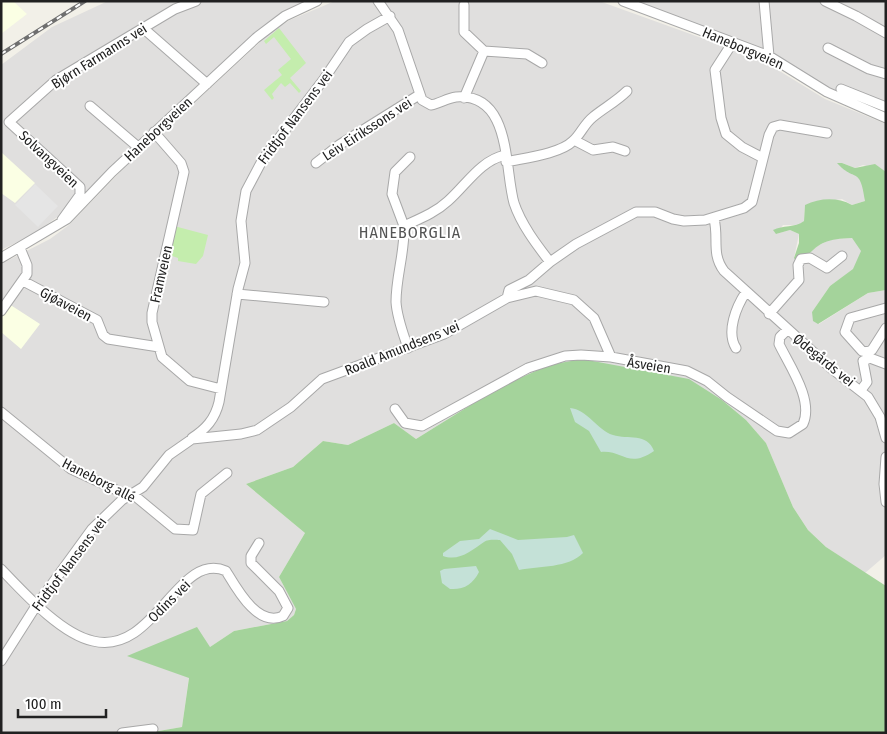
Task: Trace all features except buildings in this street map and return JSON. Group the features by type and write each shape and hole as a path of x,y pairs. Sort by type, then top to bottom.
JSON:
{"street":[{"name":"Bjørn Farmanns vei","path":"9,122 56,80 174,9 196,1"},
{"name":"Haneborgveien","path":"1,258 63,222 138,147 268,28 291,12 317,1"},
{"path":"378,1 398,30 419,94 426,104 430,105 450,98 464,98 471,99 489,109 504,136 510,184 518,212 550,262"},
{"name":"Haneborgveien","path":"623,1 768,56 827,92 886,118"},
{"path":"764,1 768,56"},
{"path":"825,1 886,33"},
{"path":"464,5 464,32 484,51 527,54 542,62"},
{"name":"Fridtjof Nansens vei","path":"1,661 36,606 92,529 105,515 149,481 169,455 203,431 216,415 237,294 245,263 241,221 242,206 253,176 349,42 390,16"},
{"path":"143,28 207,84"},
{"path":"733,42 716,70 721,118 726,134 742,147 763,158 769,134 775,125 827,133"},
{"path":"828,48 869,69 886,74"},
{"path":"464,98 484,51"},
{"path":"841,88 886,107"},
{"path":"404,226 431,214 447,202 487,161 543,154 574,140 582,127 627,91"},
{"name":"Leiv Eirikssons vei","path":"316,163 340,145 419,94"},
{"path":"90,106 138,147"},
{"name":"Solvangveien","path":"9,122 80,187 80,195 63,216 63,222"},
{"name":"Framveien","path":"154,132 181,162 184,172 152,313 158,347 162,357 190,381 221,389"},
{"path":"574,140 593,150 613,147 625,151"},
{"path":"408,348 398,318 396,301 404,241 404,226 392,194 395,172 410,157"},
{"name":"Roald Amundsens vei","path":"193,439 241,434 257,430 291,407 322,379 444,334 506,298 509,290 529,280 550,262 576,244 636,212 655,212 673,219 684,220 714,219 744,208 752,202 763,158"},
{"name":"Ødegårds vei","path":"714,219 717,260 724,271 787,330 832,369 861,390 877,410 886,438"},
{"path":"1,312 23,281 28,267 20,248"},
{"path":"769,314 799,280 798,265 801,259 810,258 827,268 842,256"},
{"name":"Gjøaveien","path":"23,281 96,320 108,339 158,347"},
{"path":"506,298 536,291 574,300 594,318 611,357"},
{"path":"736,348 731,332 739,303 746,292"},
{"path":"237,294 324,302"},
{"path":"886,308 850,318 845,332 867,355 886,364"},
{"path":"861,390 867,382 862,364 886,328"},
{"name":"Åsveien","path":"395,409 405,423 422,426 528,368 565,356 611,357 687,371 698,375 777,431 789,433 803,424 806,411 799,386 779,344 780,337 787,330"},
{"name":"Haneborg allé","path":"1,412 71,469 132,495 169,526 182,531 191,531 195,526 201,494 227,473"},
{"path":"886,457 884,484 886,502"},
{"name":"Odins vei","path":"1,569 36,606 86,638 104,642 121,641 137,633 180,586 193,577 213,568 226,571 246,601 259,612 266,617 279,618 288,608 284,597 251,563 251,556 260,543"},
{"path":"122,733 153,729"}],"shaded area":[{"path":"1,1 13,1 27,14 1,34"},
{"path":"108,1 308,1 263,27 70,208 32,235 1,250 1,65 52,27"},
{"path":"335,1 599,1 760,59 825,99 886,124 886,172 863,165 855,168 842,163 842,168 856,174 863,182 865,201 852,205 842,199 805,205 804,221 799,225 783,225 776,234 790,230 799,234 794,258 831,239 852,238 862,251 853,270 830,286 812,312 819,324 868,293 886,290 886,555 865,573 826,547 808,530 793,507 766,443 746,420 722,400 498,388 416,439 394,423 348,445 323,441 293,467 246,484 305,533 279,577 296,609 294,615 287,621 234,631 210,647 128,655 189,677 182,727 147,733 1,733 1,264 50,239 69,225 127,165 270,33 290,20"},
{"path":"633,1 886,1 886,114 833,90 765,51"},
{"path":"1,152 35,183 15,203 1,193"},
{"path":"35,184 58,206 38,227 15,205"},
{"path":"9,304 40,324 21,349 1,332 1,315"},
{"path":"570,408 582,412 602,429 613,435 647,441 654,451 645,456 632,459 609,452 601,452 589,431 575,422"},
{"path":"490,529 518,540 574,535 583,553 577,558 562,564 519,570 512,554 500,540 486,541 470,552 460,556 443,556 443,553 460,541 479,539"},
{"path":"476,566 479,572 468,585 450,589 442,583 440,571 444,569"}],"green space":[{"path":"279,28 306,63 290,78 301,91 299,93 290,83 285,87 281,83 272,94 274,98 272,100 264,90 282,75 278,70 291,59 274,37 266,44 264,41"},
{"path":"837,163 855,168 875,164 886,172 886,290 868,293 818,324 813,321 812,312 830,286 853,269 861,251 852,238 827,241 816,247 799,265 794,258 799,243 799,234 790,230 776,234 773,230 797,225 804,221 805,205 811,203 834,200 852,205 865,201 859,178 843,169"},
{"path":"174,226 208,235 203,256 196,264 178,261 178,258 172,256 171,252 168,251"},
{"path":"582,359 689,379 722,400 746,420 766,443 793,507 808,530 826,547 886,586 886,733 147,733 182,727 189,678 127,656 197,627 210,647 234,631 287,621 294,615 296,609 279,577 305,533 246,484 293,467 323,441 348,445 394,423 416,439 498,388 549,365"}],"railway":[{"path":"1,54 85,1"}],"district":[{"name":"HANEBORGLIA","path":"410,232"}]}
